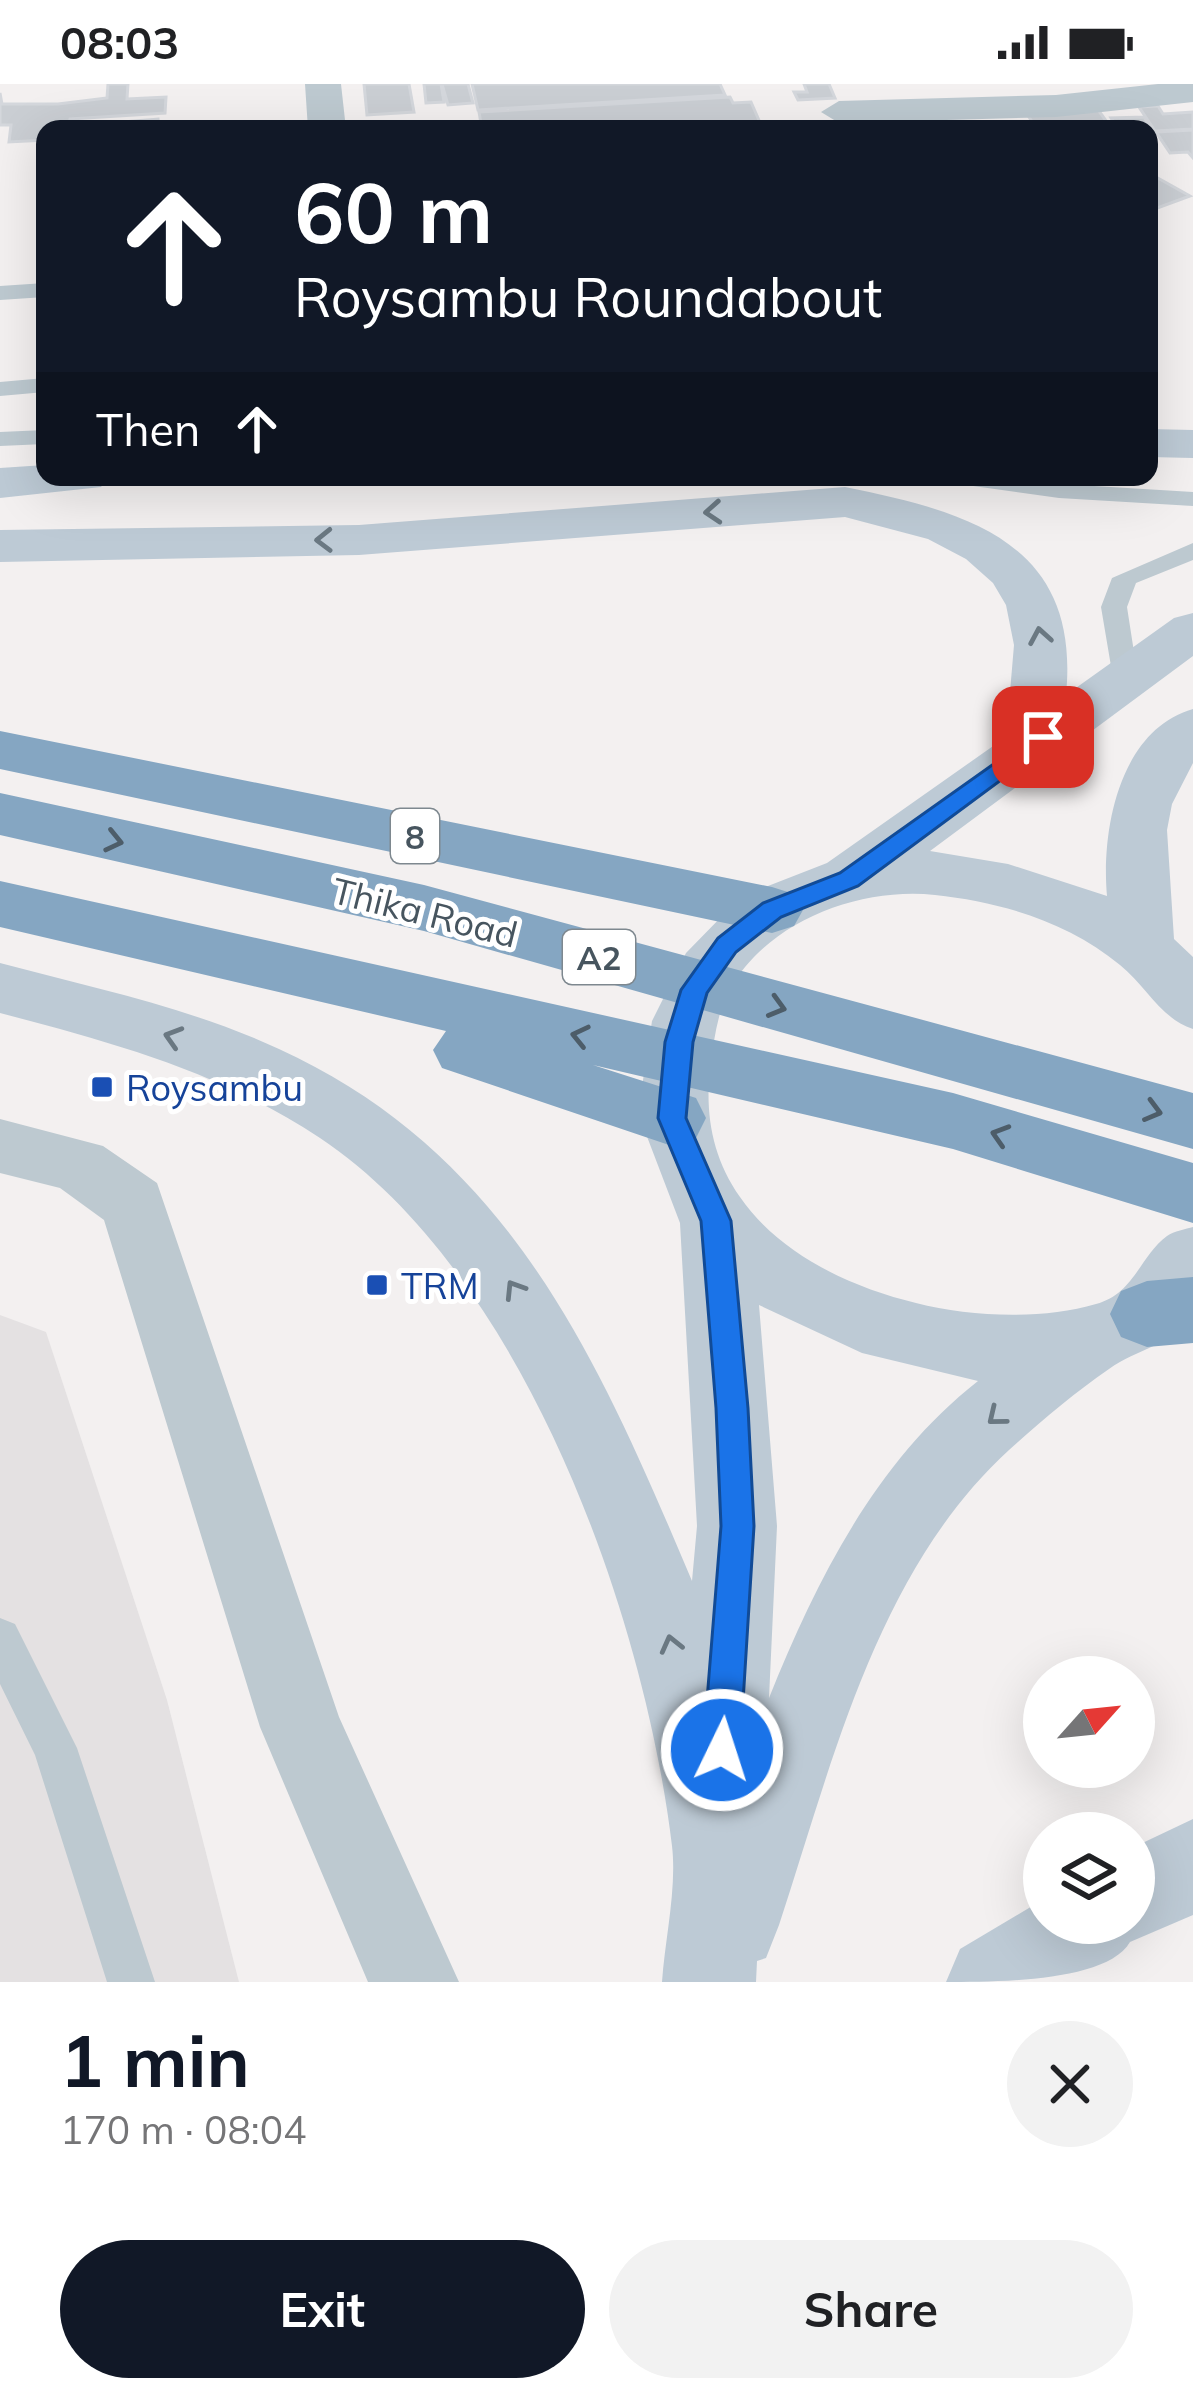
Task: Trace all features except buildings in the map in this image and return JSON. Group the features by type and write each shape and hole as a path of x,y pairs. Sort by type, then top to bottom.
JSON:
{"highway":[{"name":"8","path":"0,750 772,910"},
{"name":"Thika Road","path":"0,814 424,908 1193,1121"},
{"path":"5,955 430,1039 672,1118"},
{"name":"A2","path":"5,955 953,1121 1193,1193"}],"main road":[{"path":"1158,443 1193,444"},
{"path":"0,482 36,480"},
{"path":"0,546 358,540 845,502 906,512 979,542 1025,583 1045,637 1042,695 1023,749"},
{"path":"711,1982 715,1840 737,1526 716,1221 672,1118 679,1042 695,990 727,945 772,910 849,879 1023,749 1193,631"},
{"path":"1143,949 1132,847 1142,794 1193,728"},
{"path":"0,730 59,762"},
{"path":"849,879 925,872 1003,881 1077,908 1143,949 1193,1004"},
{"path":"5,955 286,1083 363,1134 439,1199 505,1273 567,1376 669,1633 715,1840"},
{"path":"716,1221 764,1267 821,1304 887,1328 967,1347 1142,1322"},
{"path":"711,1982 828,1652 905,1511 956,1450 1142,1322 1193,1258"},
{"path":"1155,1886 1193,1864"},
{"path":"993,1982 1057,1944"}],"street":[{"path":"323,84 326,120"},
{"path":"839,112 1056,106 1193,91"},
{"path":"0,1146 79,1166 133,1204 301,1726 414,1982"}],"lane":[{"path":"0,292 36,290"},
{"path":"0,388 36,386"},
{"path":"0,439 36,437"},
{"path":"1023,486 1193,499"},
{"path":"1124,678 1114,608 1125,578 1193,551"},
{"path":"0,1639 55,1748 131,1982"}],"shaded area":[{"path":"0,1315 46,1332 167,1700 239,1982 0,1982"}],"place":[{"name":"Roysambu","path":"102,1087"},
{"name":"TRM","path":"377,1285"}],"route":[{"path":"722,1750 737,1526 732,1408 716,1221 672,1118 679,1042 695,990 727,945 772,910 849,879 1043,737"}]}
